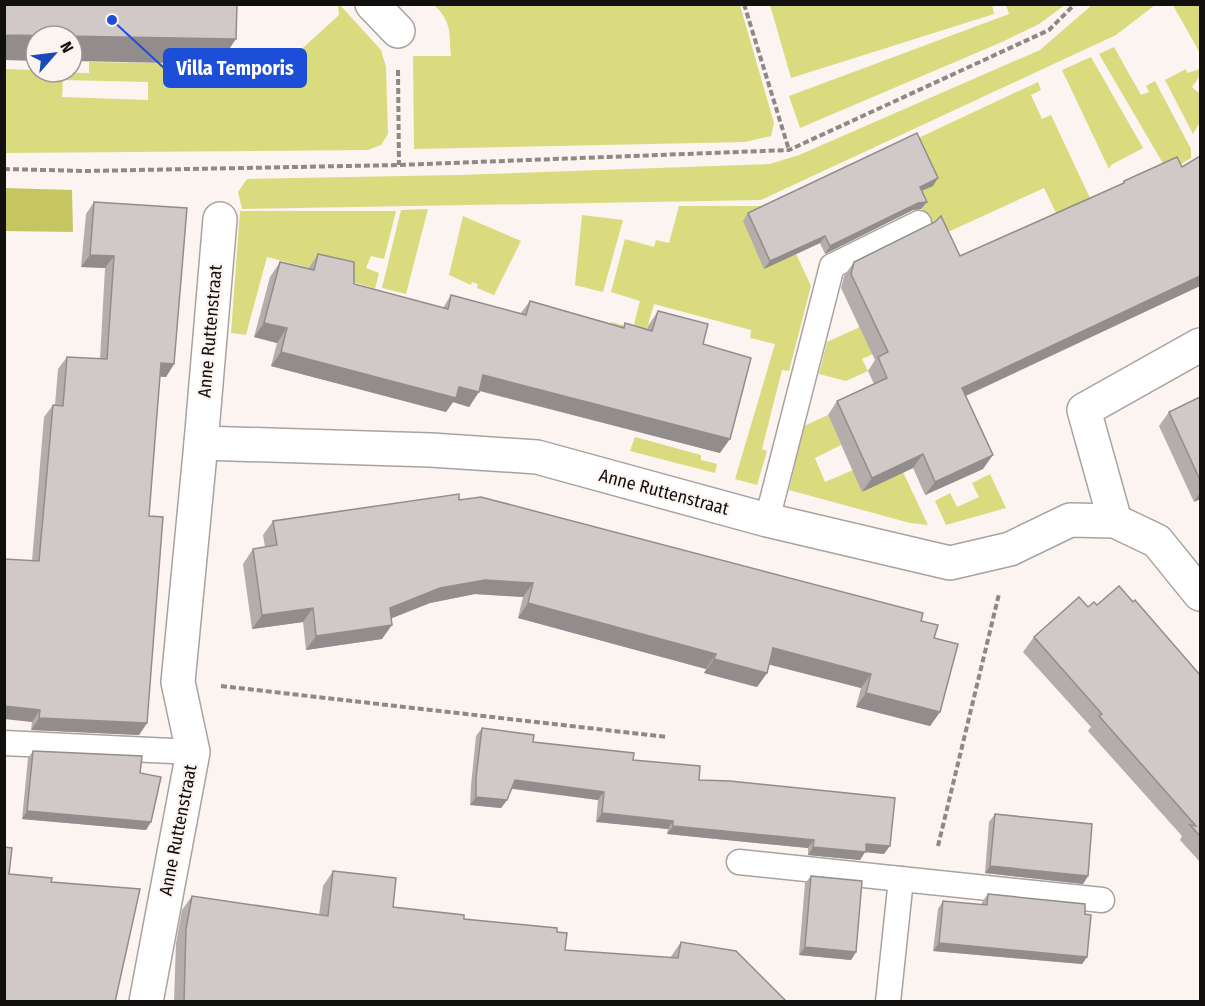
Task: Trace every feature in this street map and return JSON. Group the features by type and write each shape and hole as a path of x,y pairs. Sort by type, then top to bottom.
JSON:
{"street":[{"path":"372,4 398,31"},
{"name":"Anne Ruttenstraat","path":"146,1002 193,752 178,681 220,219"},
{"path":"1115,521 1084,410 1200,345"},
{"name":"Anne Ruttenstraat","path":"201,443 431,450 537,457 767,520 950,563 1010,549 1070,520 1115,521 1156,541 1200,594"}],"lane":[{"path":"767,520 832,266 920,224"},
{"path":"4,743 193,752"},
{"path":"739,862 1102,900"},
{"path":"888,1002 901,879"}],"path":[{"path":"744,4 789,150"},
{"path":"4,169 86,171 399,165 789,150 1049,30 1075,4"},
{"path":"398,31 399,165"},
{"path":"931,882 946,810 1010,549"},
{"path":"178,681 667,737"}],"shaded area":[{"path":"338,4 340,5 381,50 386,67 388,134 381,145 368,150 5,153 5,69 24,70 24,84 63,84 62,97 148,100 148,82 84,80 84,73 89,73 89,62 261,67 263,52 294,56 339,15"},
{"path":"434,5 740,5 774,123 771,136 745,142 414,149 413,56 451,56 447,22"},
{"path":"770,5 992,5 994,14 791,78"},
{"path":"1006,5 1065,5 1039,24 1002,42 800,128 789,96 1009,14"},
{"path":"1092,5 1155,5 1116,35 761,200 242,209 238,192 247,179 459,175 770,164 799,155 1040,50"},
{"path":"1173,5 1200,5 1200,53 1174,7"},
{"path":"1114,47 1141,95 1149,92 1146,86 1155,81 1191,149 1191,158 1168,172 1099,54"},
{"path":"1091,57 1143,148 1111,165 1109,169 1062,70"},
{"path":"1186,69 1187,73 1200,69 1200,76 1192,87 1200,94 1200,122 1193,134 1165,80"},
{"path":"1038,82 1041,90 1031,95 1042,119 1051,115 1097,213 1060,221 1044,188 935,238 915,194 933,185 912,141"},
{"path":"5,188 72,190 73,232 5,231"},
{"path":"679,206 774,206 811,286 789,371 782,370 762,449 767,451 757,485 735,479 775,344 750,338 751,330 654,304 642,346 609,331 611,322 633,328 640,301 611,292 625,239 654,247 656,240 669,243"},
{"path":"428,209 406,294 382,288 401,210"},
{"path":"240,211 396,211 384,259 371,256 366,268 379,273 375,289 344,279 344,277 267,257 246,335 231,333"},
{"path":"582,215 623,220 603,292 575,285"},
{"path":"463,216 521,241 494,295 477,288 478,284 472,282 471,285 449,275"},
{"path":"908,305 921,332 862,359 868,371 846,381 819,374 827,342"},
{"path":"828,415 841,445 815,458 825,482 853,470 863,492 902,470 928,525 910,523 789,490 804,426"},
{"path":"635,437 701,455 701,460 717,464 715,473 630,451"},
{"path":"990,474 1006,508 946,525 935,501 950,493 957,507 979,497 972,483"}],"building":[{"path":"4,4 237,4 236,39 84,36 84,24 24,24 24,35 4,35"},
{"path":"917,133 938,178 920,187 927,202 918,203 830,246 825,236 770,261 748,213"},
{"path":"1200,156 1200,276 962,388 993,455 935,482 923,454 872,478 837,401 887,378 878,357 888,352 851,274 854,262 935,222 941,216 960,256 1177,157 1182,167"},
{"path":"94,202 187,208 174,364 161,363 149,516 163,517 147,723 39,718 40,710 4,706 4,559 39,561 53,405 63,406 67,357 107,359 114,256 90,255"},
{"path":"318,254 354,262 354,284 448,309 451,295 526,315 530,301 624,328 625,323 652,331 658,311 708,324 703,344 751,358 730,439 483,375 479,392 459,387 456,398 281,352 287,328 264,323 280,262 314,270"},
{"path":"1200,397 1200,480 1169,412"},
{"path":"459,494 459,500 481,497 923,613 921,621 938,625 934,638 958,644 940,712 866,693 871,674 773,648 767,673 714,659 716,654 528,603 533,583 485,580 440,588 390,608 392,625 316,636 313,608 262,615 253,549 277,545 273,521"},
{"path":"1119,586 1133,602 1135,600 1200,675 1200,836 1190,825 1196,826 1099,716 1102,714 1034,637 1079,597 1088,607 1094,602 1097,605"},
{"path":"482,728 534,735 533,742 634,753 633,760 700,766 699,780 730,781 895,798 890,846 866,844 866,852 813,847 814,840 673,826 673,821 602,813 604,792 515,780 507,800 476,797"},
{"path":"33,751 142,756 140,773 161,777 151,822 27,811"},
{"path":"995,814 1092,824 1088,876 990,866"},
{"path":"4,847 12,848 9,874 52,878 51,882 140,889 115,1002 4,1002"},
{"path":"333,871 396,878 393,907 464,915 464,919 557,928 557,932 567,933 565,950 678,958 681,942 736,951 787,1002 184,1002 186,929 192,896 328,916"},
{"path":"811,876 862,881 856,952 805,947"},
{"path":"988,894 1085,904 1085,914 1091,915 1087,957 939,943 943,901 987,905"}],"place":[{"name":"Villa Temporis","path":"112,20"}]}
